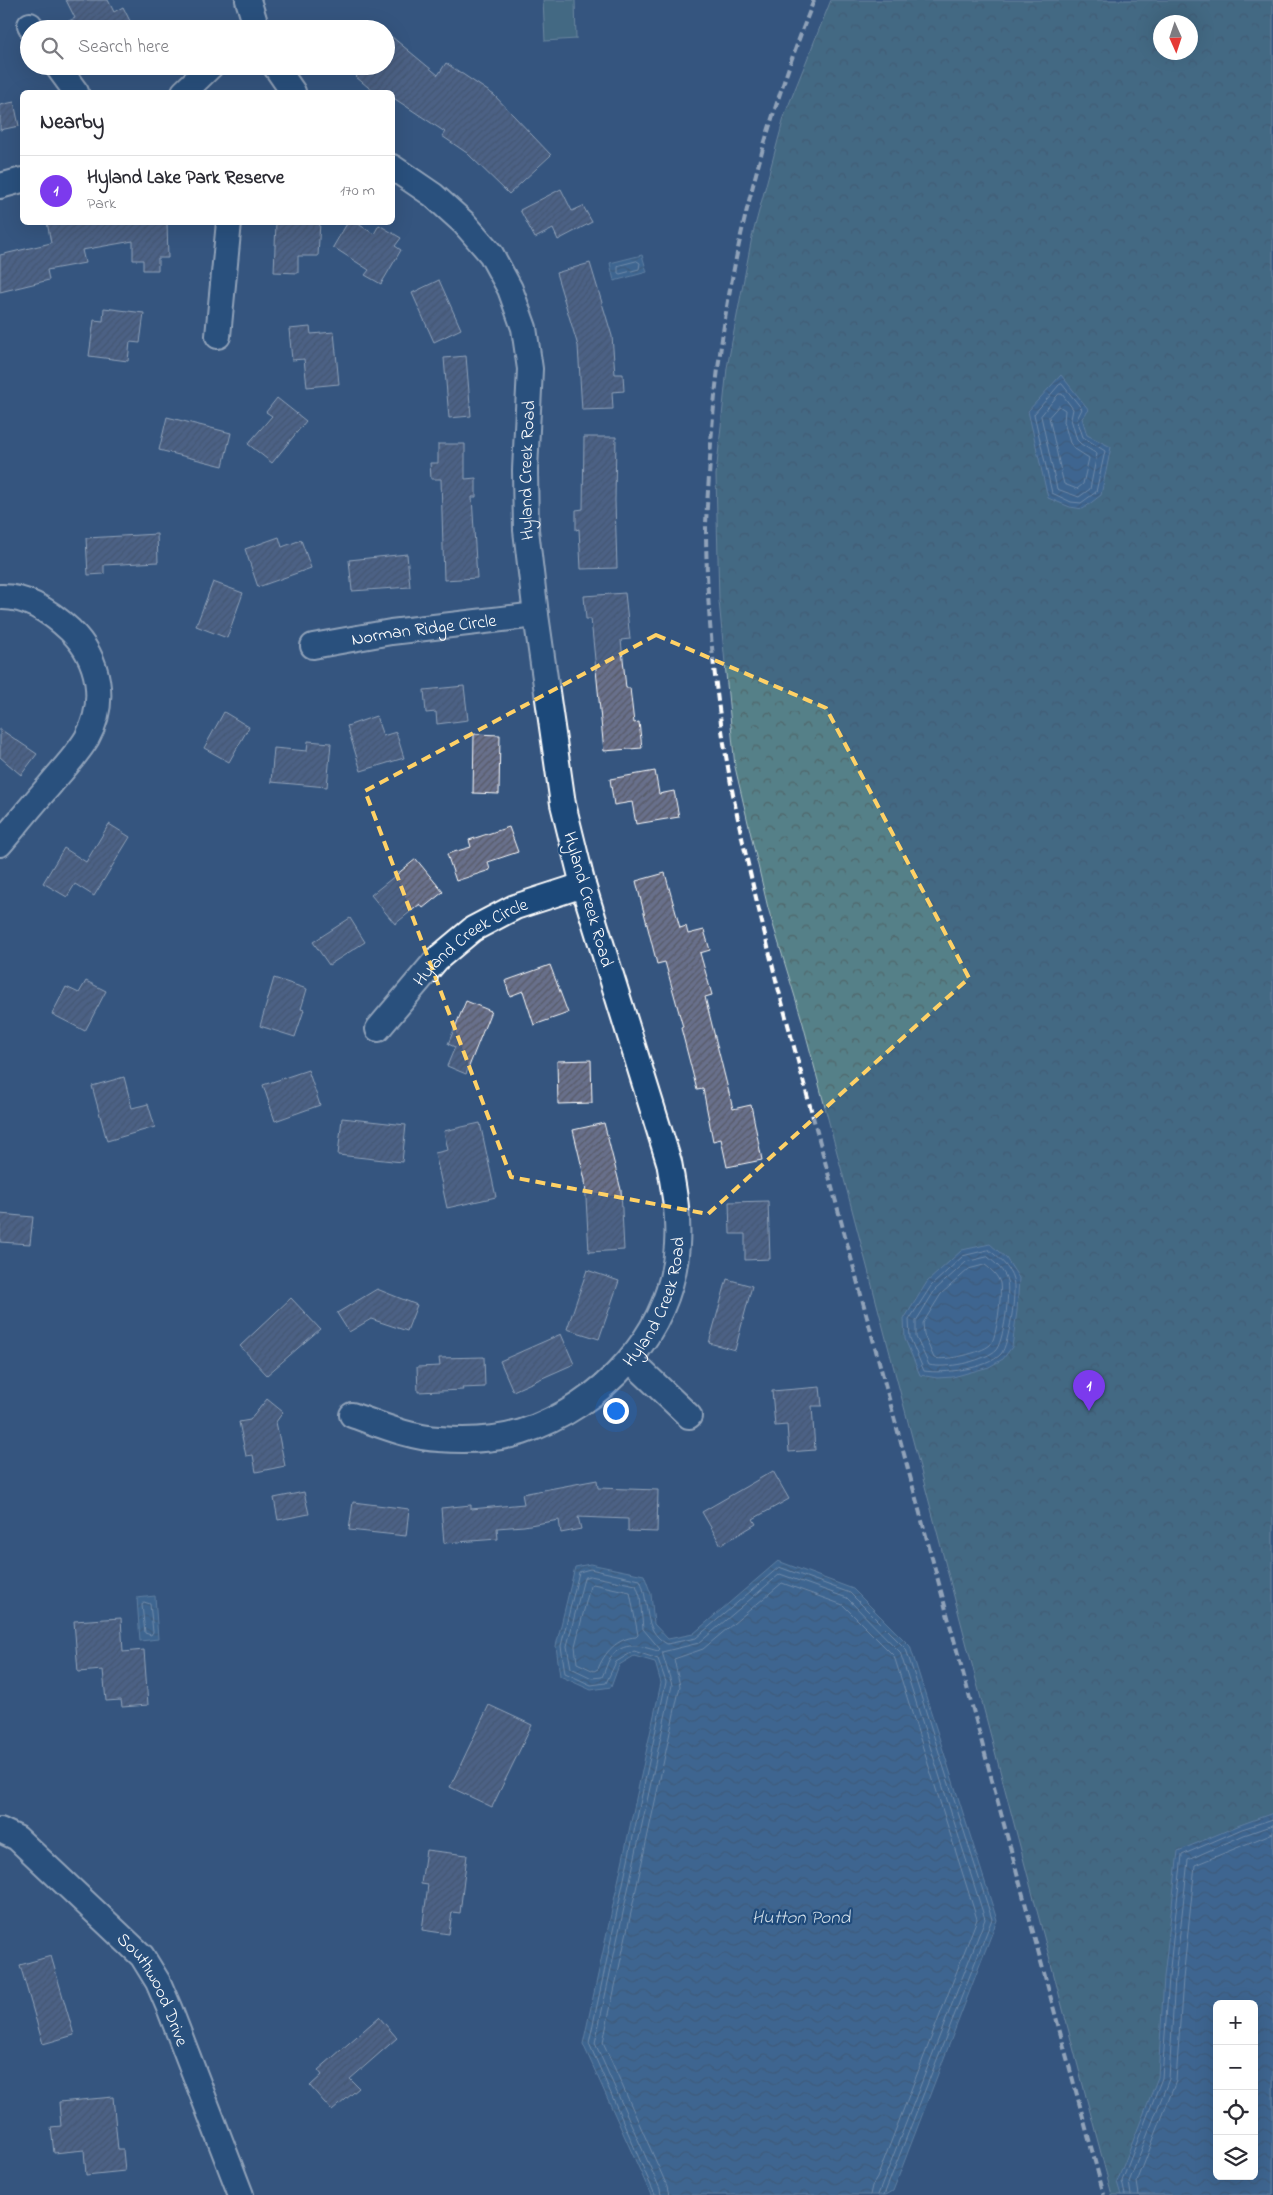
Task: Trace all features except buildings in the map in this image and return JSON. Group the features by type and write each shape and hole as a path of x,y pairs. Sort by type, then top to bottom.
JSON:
{"street":[{"path":"64,75 75,90"},
{"path":"186,90 202,75"},
{"path":"281,75 292,90"},
{"name":"Hyland Creek Road","path":"352,1415 395,1430 437,1439 480,1439 520,1432 561,1416 597,1392 630,1360 652,1328 669,1289 677,1246 676,1204 669,1162 583,885 563,804 526,530 525,470 530,369 524,328 510,289 491,254 464,223 433,195 395,169"},
{"path":"0,186 20,181"},
{"path":"218,336 229,225"},
{"path":"0,597 32,603 56,617 78,638 92,659 99,683 97,712 86,739 0,844"},
{"name":"Norman Ridge Circle","path":"313,646 391,632 536,615"},
{"name":"Hyland Creek Circle","path":"378,1029 437,959 473,929 515,906 583,885"},
{"path":"630,1360 689,1416"},
{"name":"Southwood Drive","path":"0,1830 17,1838 142,1956 146,1962 158,1982 170,2010 240,2195"}],"highlighted area":[{"path":"656,635 826,708 969,978 708,1214 511,1177 365,791"}],"green space":[{"path":"543,0 575,0 576,39 545,41"},
{"path":"831,0 1273,0 1273,2195 1112,2195 802,1020 768,908 735,767 719,601 716,475 727,368 752,237 785,114"}],"water":[{"path":"642,255 647,272 614,281 610,263"},
{"path":"1061,375 1089,410 1082,418 1087,435 1111,447 1101,495 1083,509 1070,507 1048,498 1028,411"},
{"path":"990,1244 1006,1258 1019,1278 1012,1347 1003,1359 989,1367 953,1377 937,1378 920,1375 905,1339 904,1319 927,1282 962,1250"},
{"name":"Hutton Pond","path":"778,1561 853,1589 910,1646 997,1920 893,2191 886,2195 651,2195 583,2044 661,1683 655,1662 634,1656 619,1665 611,1687 591,1690 560,1676 556,1646 575,1567 590,1564 644,1575 651,1594 654,1624 668,1639 693,1634"},
{"path":"155,1596 158,1639 140,1641 137,1598"},
{"path":"1273,1813 1273,2195 1121,2195 1117,2182 1158,2077 1164,1977 1178,1851"}],"railway":[{"path":"814,0 774,112 758,168 731,282 722,341 715,399 706,524 708,601 718,704 739,824 776,980 1104,2195"}],"place":[{"name":"Hyland Lake Park Reserve","path":"1089,1411"}]}
